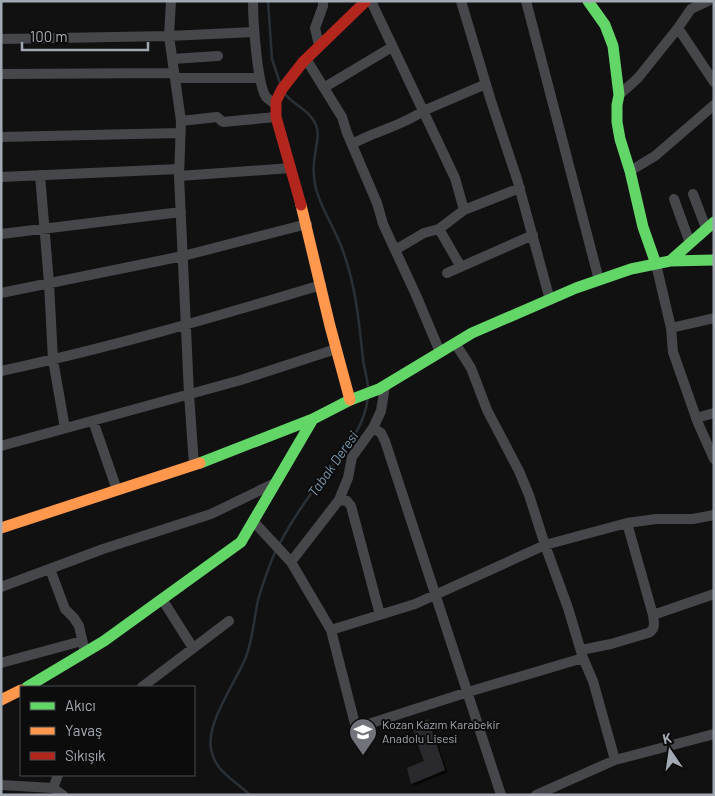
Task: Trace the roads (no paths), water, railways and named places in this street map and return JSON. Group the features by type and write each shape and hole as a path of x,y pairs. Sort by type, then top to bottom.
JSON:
{"street":[{"path":"171,1 169,36 181,121 179,172 188,394 194,465"},
{"path":"253,1 254,32 260,78 266,97 277,100"},
{"path":"319,45 315,28 324,6 323,1"},
{"path":"354,399 336,349 307,224 276,117 277,100 288,80 319,45 366,1"},
{"path":"371,1 455,178 464,210"},
{"path":"461,1 520,188 550,300"},
{"path":"526,1 600,280"},
{"path":"588,1 605,25 613,46 619,95 617,122 620,139 630,171 643,227 656,264 671,328 673,352 696,418 714,460"},
{"path":"619,95 638,78 691,9 708,1"},
{"path":"678,28 714,82"},
{"path":"1,39 169,36 254,32"},
{"path":"325,87 392,47"},
{"path":"172,59 218,56"},
{"path":"306,59 342,116 377,203 383,224 440,352"},
{"path":"1,74 260,78"},
{"path":"352,144 368,135 414,117 423,111 486,84"},
{"path":"630,171 655,156 714,105"},
{"path":"181,121 216,117 222,122 276,117"},
{"path":"1,137 180,133"},
{"path":"1,177 291,168"},
{"path":"40,175 53,360 65,428"},
{"path":"395,250 424,233 439,229 464,210 520,188"},
{"path":"670,260 710,225 693,194"},
{"path":"674,199 690,243"},
{"path":"1,234 181,212"},
{"path":"1,293 183,256 307,224"},
{"path":"439,229 461,267"},
{"path":"447,273 533,235"},
{"path":"1,528 194,465 314,419 354,399 382,388 472,333 600,280 631,269 670,260 714,260"},
{"path":"1,371 53,360 186,326 321,285"},
{"path":"671,328 714,318"},
{"path":"455,343 470,368 487,410 519,471 529,495 582,654 593,681 615,760"},
{"path":"1,446 241,380 336,349"},
{"path":"291,562 339,500 348,478 352,457 373,428 381,411 382,388"},
{"path":"696,418 714,413"},
{"path":"1,663 104,641 241,542 314,419"},
{"path":"93,421 117,490"},
{"path":"373,428 381,433 386,441 501,795"},
{"path":"1,587 104,549 211,514 275,483"},
{"path":"339,500 348,501 351,506 380,615"},
{"path":"331,630 415,604 545,545 627,523 656,519 693,519 714,515"},
{"path":"253,521 291,562 331,630 356,728 651,631 654,627 653,615 627,523"},
{"path":"50,569 65,608 79,626 84,646"},
{"path":"653,615 714,594"},
{"path":"162,599 193,648"},
{"path":"143,686 230,621"},
{"path":"28,686 84,646"},
{"path":"1,700 20,690"},
{"path":"536,795 615,760 714,734"},
{"path":"53,788 58,776"},
{"path":"1,785 13,790 53,788 63,795"}],"waterway":[{"name":"Tabak Deresi","path":"268,1 272,59 280,83"},
{"name":"Tabak Deresi","path":"284,93 306,111 316,125 318,136 314,167 315,185 321,204 343,251 351,278 368,389"},
{"name":"Tabak Deresi","path":"279,545 305,502 352,440 362,420 368,397"},
{"name":"Tabak Deresi","path":"250,795 221,770 213,757 211,738 217,715 246,657 252,636 258,600 276,550"}],"place":[{"name":"Kozan Kazım Karabekir Anadolu Lisesi","path":"363,756"}]}
